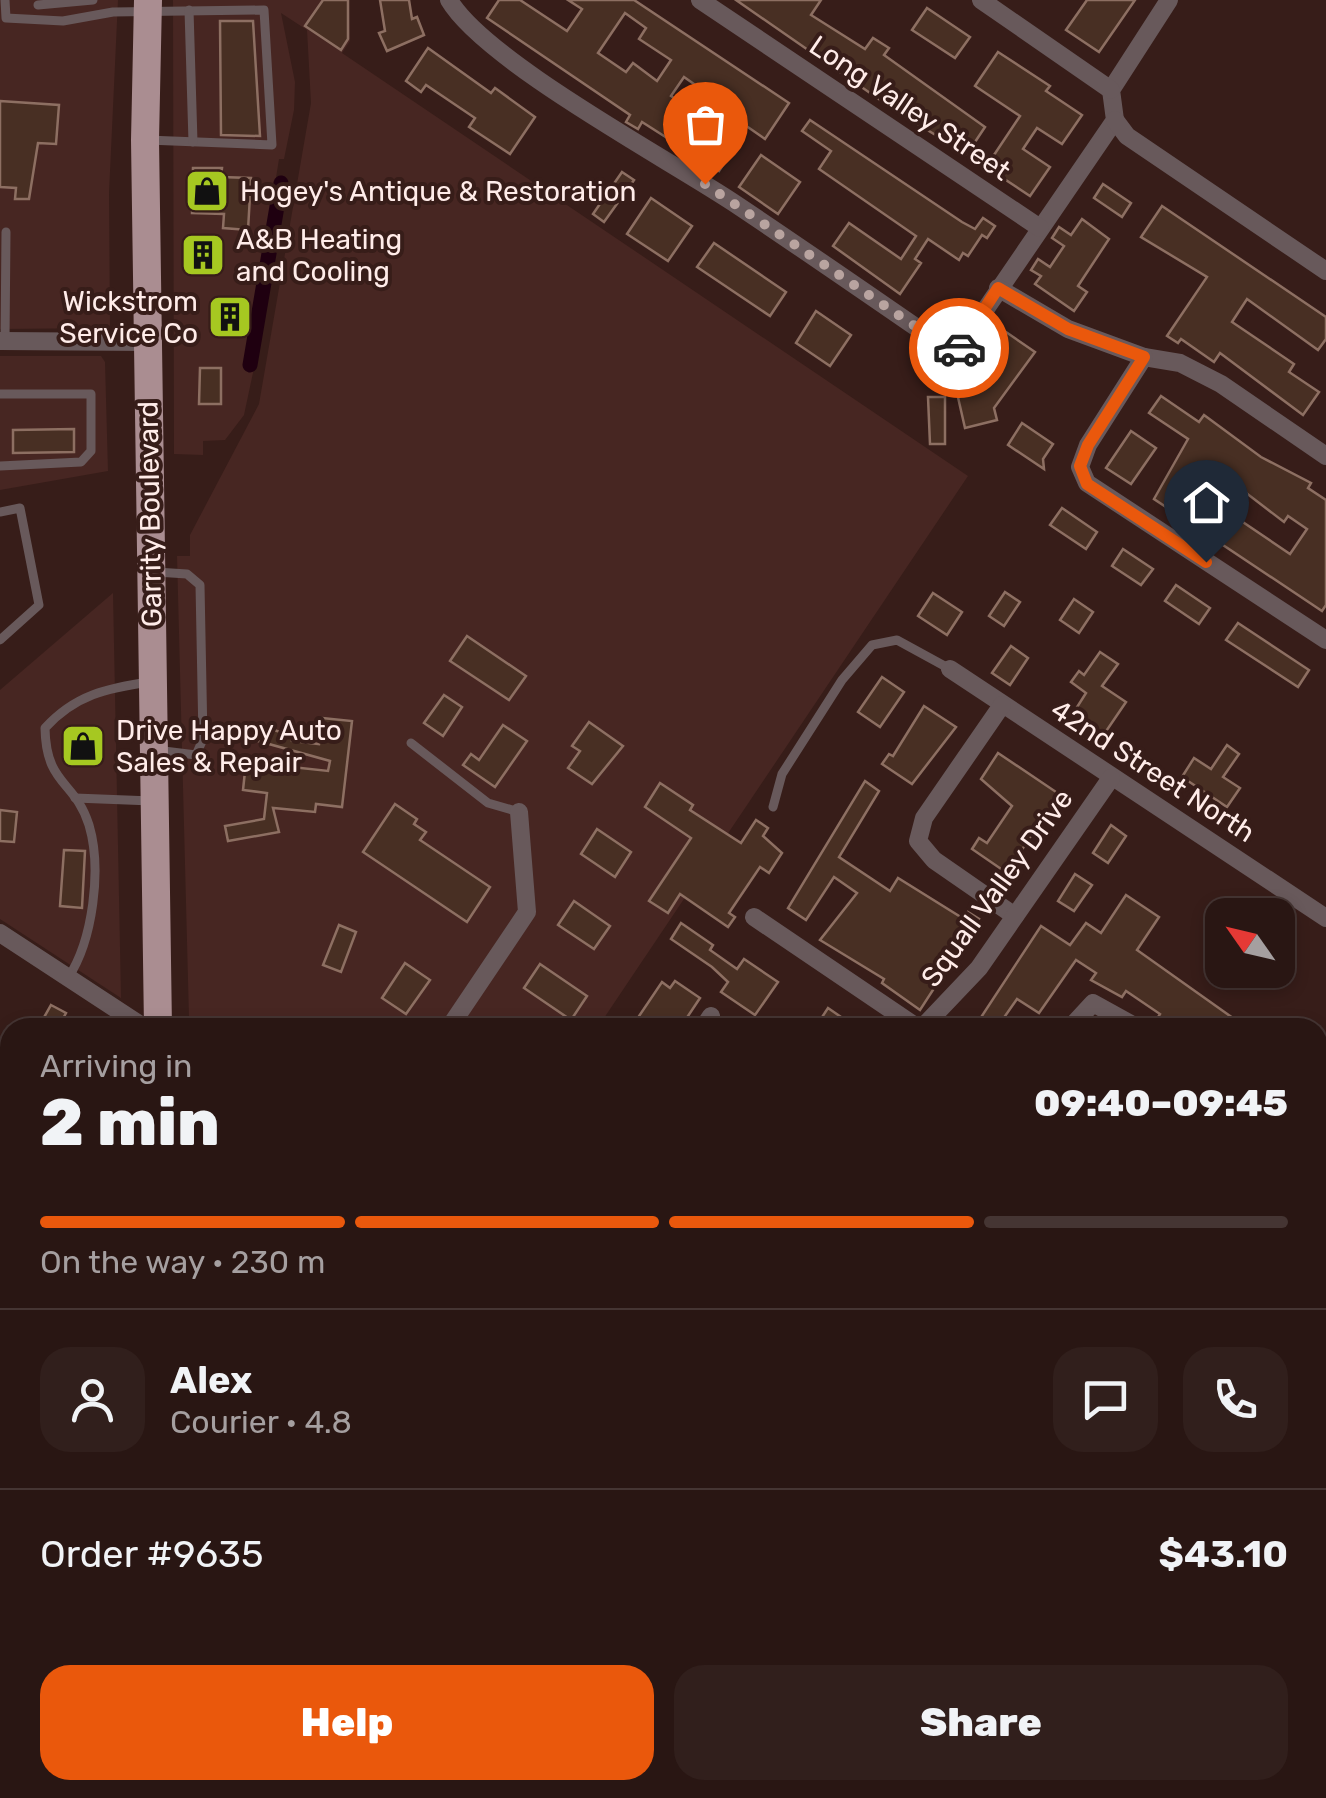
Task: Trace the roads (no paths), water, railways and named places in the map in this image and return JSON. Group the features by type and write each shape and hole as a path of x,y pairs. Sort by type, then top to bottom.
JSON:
{"main road":[{"name":"Garrity Boulevard","path":"148,6 145,140 158,1018"}],"street":[{"path":"449,0 464,21 524,68 735,204 956,354 1116,120"},
{"name":"Long Valley Street","path":"700,0 1040,228"},
{"path":"980,0 1112,90"},
{"path":"1169,0 1112,90 1116,120 1126,136 1326,271"},
{"path":"998,288 1068,329 1144,357 1180,363 1221,384 1326,456"},
{"path":"2,341 148,342"},
{"path":"1144,357 1088,445 1080,466 1087,484 1326,640"},
{"name":"42nd Street North","path":"950,669 1326,918"},
{"path":"1002,705 924,818 918,841 934,860 1015,916"},
{"name":"Squall Valley Drive","path":"930,1018 970,980 1111,778"},
{"path":"457,1018 527,912 519,812"},
{"path":"754,916 905,1018"},
{"path":"0,933 130,1018"},
{"path":"1079,1018 1093,1003 1120,1018"}],"lane":[{"path":"5,0 6,18 38,20 64,21 148,6 264,10 272,145 145,140"},
{"path":"38,20 38,2 92,0"},
{"path":"189,10 193,142"},
{"path":"2,341 6,232"},
{"path":"0,394 91,394 91,452 86,458 75,463 0,466"},
{"path":"0,512 20,508 39,605 0,640"},
{"path":"150,572 187,574 200,585 203,739 196,755 154,750"},
{"path":"773,807 782,774 842,680 872,645 898,640 950,669"},
{"path":"68,978 95,908 89,826 74,798 46,763 45,728 63,708 86,695 152,681"},
{"path":"411,742 488,803 519,812"},
{"path":"74,798 153,801"}],"waterway":[{"path":"250,365 281,183"}],"place":[{"name":"Hogey's Antique & Restoration","path":"207,191"},
{"name":"A&B Heating and Cooling","path":"203,255"},
{"name":"Wickstrom Service Co","path":"230,317"},
{"name":"Drive Happy Auto Sales & Repair","path":"83,746"}]}
